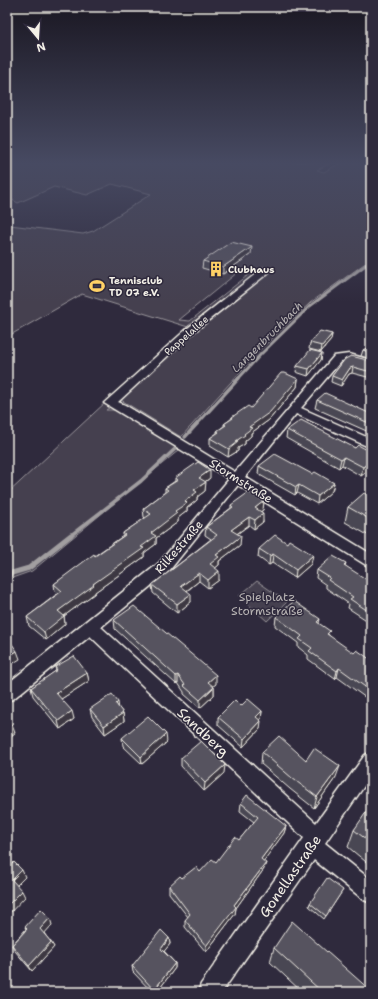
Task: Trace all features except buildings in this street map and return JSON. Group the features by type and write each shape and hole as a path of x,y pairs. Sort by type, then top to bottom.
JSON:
{"street":[{"name":"Pappelallee","path":"110,403 192,329 265,271"},
{"name":"Rilkestraße","path":"7,694 164,567 338,358 349,357 371,363"},
{"name":"Stormstraße","path":"110,403 121,407 176,440 371,561"},
{"path":"294,409 371,444"},
{"name":"Sandberg","path":"90,627 314,841 371,893"},
{"name":"Gonellastraße","path":"209,992 371,761"}],"green space":[{"path":"128,209 371,209 371,259 310,303 261,349 181,437 121,400 106,410 120,410 174,444 179,450 32,571 12,578 7,583 7,494 107,401 248,281 188,327 82,294 7,337 7,234 9,232 10,225 83,234 93,231","holes":["243,268 252,272 190,321 179,320"]},
{"name":"Spielplatz Stormstraße","path":"257,581 287,602 267,621 239,596"}],"waterway":[{"name":"Langenbruchbach","path":"238,379 310,306 371,261"},
{"name":"Langenbruchbach","path":"185,437 239,378"},
{"name":"Langenbruchbach","path":"70,536 141,481 175,449"},
{"name":"Langenbruchbach","path":"7,577 12,573 29,568 71,535"}],"place":[{"name":"Clubhaus","path":"216,269"},
{"name":"Tennisclub TD 07 e.V.","path":"97,286"}]}
